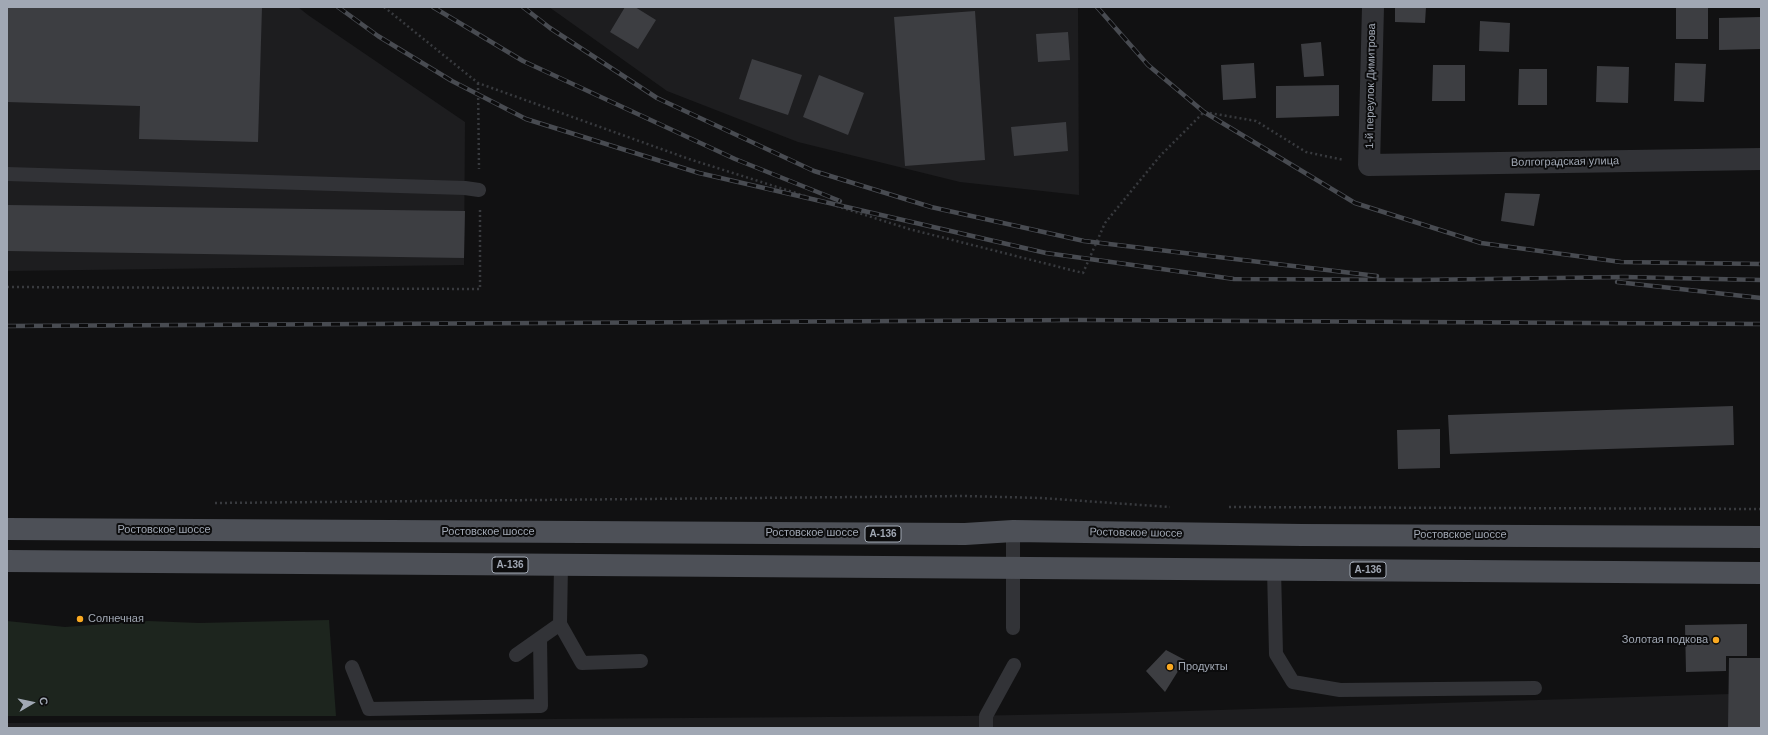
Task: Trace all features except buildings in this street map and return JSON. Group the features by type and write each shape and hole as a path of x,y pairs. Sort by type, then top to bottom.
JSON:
{"main road":[{"name":"Ростовское шоссе","path":"7,529 957,534 1012,531 1302,535 1761,537"},
{"name":"А-136","path":"7,561 966,569 1012,567 1761,573"}],"street":[{"name":"1-й переулок Димитрова","path":"1369,165 1373,7"},
{"name":"Волгоградская улица","path":"1369,165 1761,159"}],"lane":[{"path":"7,174 465,188 479,190"},
{"path":"1012,531 1013,628"},
{"path":"561,565 560,624 582,663 641,661"},
{"path":"1274,569 1276,654 1293,682 1340,690 1535,688"},
{"path":"516,655 560,624"},
{"path":"352,667 369,708 541,706 540,638"},
{"path":"986,728 986,716 1014,665"}],"path":[{"path":"384,7 478,83 689,159 902,226 1083,273 1105,223 1160,156 1204,112 1256,121 1306,152 1369,165"},
{"path":"7,287 480,289 478,83"},
{"path":"207,503 965,496 1041,498 1178,507"},
{"path":"1226,507 1761,509"}],"shaded area":[{"path":"7,7 298,7 465,122 464,265 7,271"},
{"path":"549,7 1078,7 1079,195 960,182 798,142 667,91"},
{"path":"329,620 336,716 7,716 7,621 65,627 148,621 199,623"},
{"path":"1761,693 1761,728 7,728 7,723 963,716 1124,713"}],"railway":[{"path":"338,7 378,36 452,81 526,119 699,173 1046,253 1234,279 1419,280 1624,277 1761,280"},
{"path":"433,7 523,61 735,159 840,201"},
{"path":"523,7 550,28 657,98 814,171 931,207 1084,241 1377,276"},
{"path":"1097,7 1148,65 1204,112 1355,203 1481,243 1621,262 1761,264"},
{"path":"1617,282 1761,298"},
{"path":"7,326 1081,320 1761,324"}],"place":[{"name":"Солнечная","path":"80,619"},
{"name":"Золотая подкова","path":"1716,640"},
{"name":"Продукты","path":"1170,667"}]}
